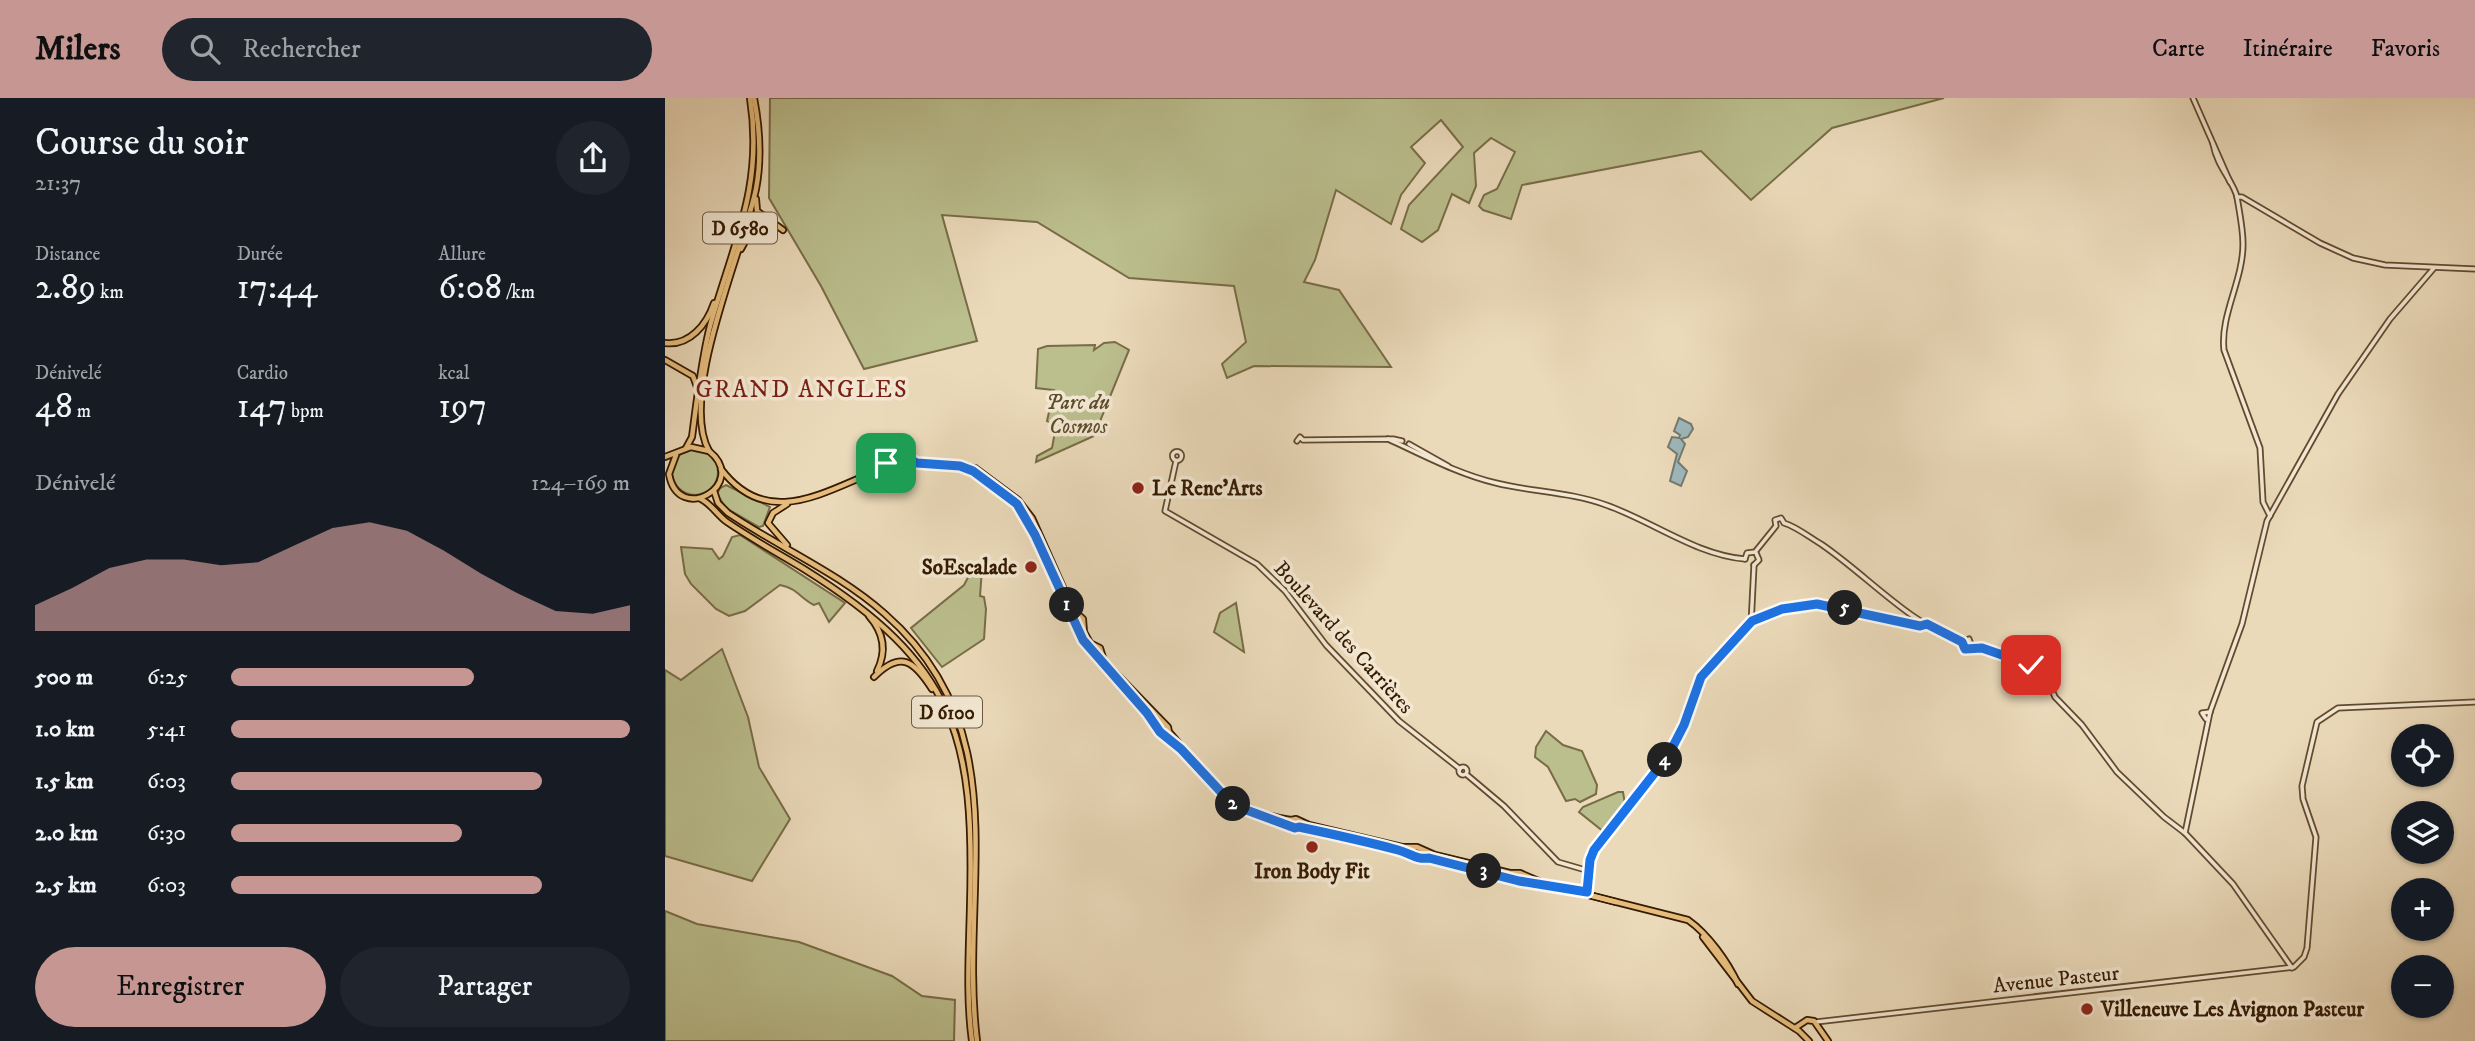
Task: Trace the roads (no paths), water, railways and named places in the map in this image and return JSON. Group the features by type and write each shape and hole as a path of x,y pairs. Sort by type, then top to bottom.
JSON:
{"main road":[{"name":"D 6580","path":"728,273 755,191 760,132 752,98"},
{"name":"D 6580","path":"709,451 702,428 705,363 754,172 755,131 752,98"},
{"path":"665,342 674,342 704,327 750,228 765,223 783,230 756,207 761,162 760,132"},
{"path":"665,360 693,376 697,395"},
{"name":"D 6580","path":"686,449 692,437 697,395 705,363"},
{"path":"665,457 695,447 709,451 735,485"},
{"path":"795,553 772,531 768,523 773,513 789,503 879,470 894,453 917,463 975,468 1008,491 1029,513 1077,618"},
{"path":"677,455 670,467 668,479 683,496 699,498 714,491 721,469"},
{"path":"907,458 907,468"},
{"path":"886,463 890,471"},
{"path":"879,470 899,475 917,463"},
{"path":"960,466 980,475 1023,511 1077,618 1084,620 1087,638 1100,648 1098,653 1160,726 1235,803 1256,813 1291,823 1411,851 1423,849 1427,855"},
{"path":"718,484 725,482 735,485 758,499 789,503"},
{"name":"D 6100","path":"714,491 718,503 729,513 861,595 902,630 936,673 958,717 970,757 976,800 974,990 977,1041"},
{"name":"D 6100","path":"699,498 730,524 856,603 883,624 931,680 948,715 964,765 971,823 968,1000 972,1041"},
{"path":"856,603 876,624 883,638 883,654 874,677 892,662 911,663 920,670 948,715"},
{"path":"1411,851 1415,858 1427,855 1682,918 1699,928 1731,968 1738,984 1761,1009 1794,1028 1809,1041"},
{"path":"1794,1028 1807,1020 1816,1022 1828,1041"},
{"path":"1801,1025 1801,1033"}],"street":[{"path":"2193,98 2239,204 2243,243 2241,268 2223,339 2260,447 2263,502 2270,516"},
{"path":"2237,197 2242,197 2244,201 2353,258 2385,265 2475,269"},
{"path":"2239,204 2244,201"},
{"path":"2184,831 2207,719 2242,624 2263,533 2270,516 2335,399 2390,319 2434,268"},
{"path":"1303,440 1388,439 1459,471 1513,487 1598,502 1719,554 1745,559 1747,563 1754,565"},
{"name":"Boulevard des Carrières","path":"1176,461 1164,511 1257,564 1285,591 1319,637 1390,712 1460,769 1465,768 1466,774 1504,806 1557,862 1589,871"},
{"path":"1776,526 1774,521 1778,518 1842,558 1927,624 1962,642 1970,639 1972,647 2028,664 2046,676"},
{"path":"1745,559 1747,553 1755,552 1776,526 1784,523"},
{"path":"1752,621 1754,565 1759,559 1755,552"},
{"path":"1586,894 1594,850 1668,756 1684,725 1701,677 1752,621 1782,609 1817,604 1923,627 1927,624"},
{"path":"1909,623 1918,618"},
{"path":"2048,681 2055,697 2083,725 2117,772 2184,831 2233,884 2292,968 2302,960 2307,948 2316,837 2303,799 2302,786 2317,722 2329,711 2340,708 2475,702"},
{"path":"2207,719 2203,718 2202,713 2210,712"},
{"name":"Avenue Pasteur","path":"1816,1022 2292,968"},
{"path":"1821,1029 1824,1021"}],"water":[{"path":"1679,418 1691,424 1693,429 1688,437 1681,439 1685,444 1678,462 1687,471 1681,486 1670,481 1677,454 1668,447 1672,437 1679,438 1680,435 1674,431"}],"place":[{"name":"Le Renc'Arts","path":"1138,488"},
{"name":"SoEscalade","path":"1031,567"},
{"name":"Iron Body Fit","path":"1312,847"},
{"name":"Villeneuve Les Avignon Pasteur","path":"2087,1009"}],"district":[{"name":"GRAND ANGLES","path":"802,389"}],"park label":[{"name":"Parc du Cosmos","path":"1078,414"}]}
